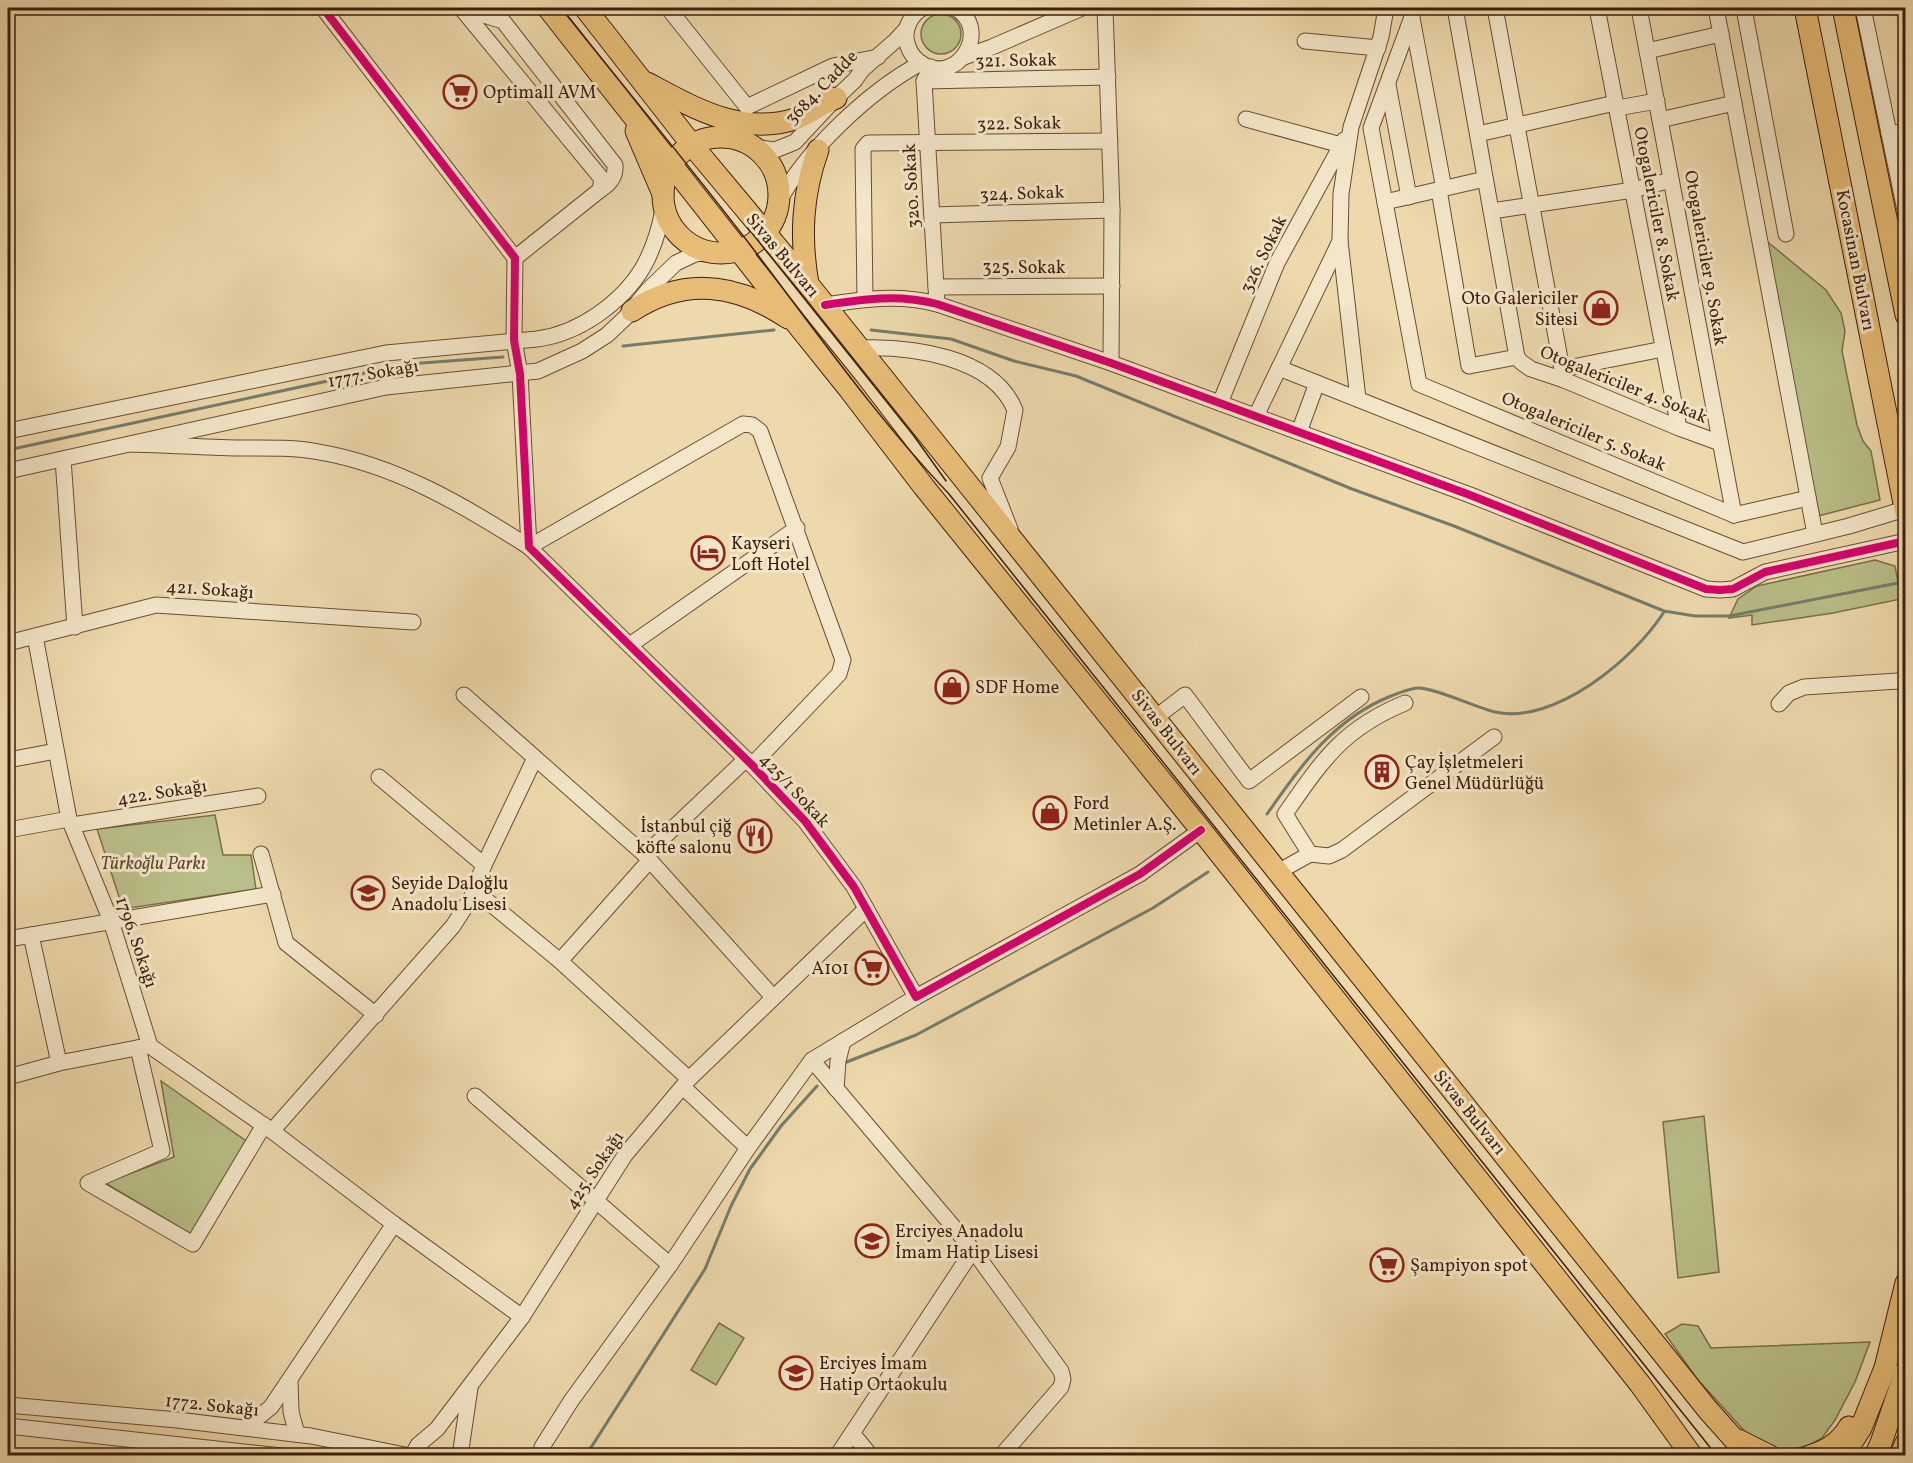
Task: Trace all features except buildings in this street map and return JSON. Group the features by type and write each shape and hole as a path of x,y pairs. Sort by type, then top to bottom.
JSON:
{"highway":[{"name":"Sivas Bulvarı","path":"548,8 849,389 924,488 1201,830 1633,1375 1692,1455"},
{"name":"Sivas Bulvarı","path":"585,8 692,145 825,305 1729,1434 1749,1455"},
{"name":"Kocasinan Bulvarı","path":"1805,8 1905,510"},
{"name":"Kocasinan Bulvarı","path":"1843,8 1905,315"},
{"path":"641,79 703,112 723,119 755,124 779,123 799,117 823,102 836,98"},
{"path":"626,106 664,199 671,224 683,239 700,249 710,252 730,252 750,245 765,232 775,215 778,195 775,176 765,158 753,147 741,141 721,137 701,141 684,150 672,165 664,184 664,199"},
{"path":"808,284 803,254 802,221 807,186 818,150"},
{"path":"632,310 664,294 687,289 710,288 752,298 796,323"},
{"path":"1875,1455 1881,1443 1895,1369 1905,1283"},
{"path":"1809,1455 1826,1450 1839,1441 1895,1369"},
{"path":"1843,1455 1895,1369"},
{"path":"1729,1434 1742,1443 1770,1455"},
{"path":"1900,1455 1905,1443"}],"street":[{"path":"323,8 515,258 514,340 520,374 529,547 743,424 752,425 760,431 842,656 843,666 839,674 648,857 560,960"},
{"path":"461,8 503,21 615,165 613,178 515,258"},
{"path":"461,8 601,175 603,183 600,190"},
{"path":"668,8 747,107 833,66 878,57"},
{"name":"3684. Cadde","path":"753,147 775,150 790,146 799,139 862,70 878,57 910,18 923,8"},
{"path":"956,8 974,8"},
{"path":"777,205 796,173 848,117 871,96 902,72 946,68 956,64 964,57 969,48 970,27 966,17 956,8"},
{"path":"964,57 1082,8"},
{"path":"1105,8 1112,210 1111,363"},
{"path":"1358,399 1340,241 1341,194 1351,127 1378,48 1386,8"},
{"path":"1411,12 1442,189 1469,366 1517,357 1455,8"},
{"path":"1495,8 1563,374 1664,349"},
{"name":"Otogalericiler 8. Sokak","path":"1597,8 1679,428"},
{"name":"Otogalericiler 9. Sokak","path":"1639,8 1734,515"},
{"path":"1716,8 1815,534"},
{"path":"1748,8 1744,14 1786,234"},
{"path":"1863,8 1905,215"},
{"path":"1411,12 1371,128 1385,202 1485,179"},
{"path":"910,18 906,39 909,50 925,70"},
{"path":"1647,51 1721,34"},
{"path":"1305,41 1378,48"},
{"name":"321. Sokak","path":"925,70 1108,77"},
{"name":"320. Sokak","path":"925,70 937,304"},
{"path":"1388,84 1409,197"},
{"path":"1478,134 1616,105 1657,101"},
{"path":"1660,120 1734,103"},
{"path":"1246,120 1341,145"},
{"name":"326. Sokak","path":"1220,403 1277,262 1351,127"},
{"path":"1889,135 1905,131"},
{"name":"322. Sokak","path":"865,299 864,146 871,143 1110,141"},
{"path":"1492,211 1633,190 1671,180"},
{"name":"1777. Sokağı","path":"8,431 386,353 550,337 568,331 583,324 617,301 632,285 647,261 658,234 664,199"},
{"name":"Otogalericiler 5. Sokak","path":"1385,202 1419,384 1734,515"},
{"name":"324. Sokak","path":"932,215 1112,210"},
{"path":"1256,416 1340,241"},
{"name":"1777. Sokağı","path":"8,471 386,387 538,371 582,351 608,334 676,263 695,254 710,252"},
{"name":"325. Sokak","path":"936,287 1112,286"},
{"path":"825,305 865,299 904,298 937,304 1111,363 1470,495 1706,589 1733,589 1765,572 1905,541"},
{"path":"859,348 895,348 929,353 972,368 1003,389 1015,410 1008,447 990,478 1016,543"},
{"name":"Otogalericiler 4. Sokak","path":"1517,357 1531,369 1563,374 1679,428 1720,442"},
{"path":"1279,368 1743,552 1905,510"},
{"path":"1299,432 1317,383"},
{"name":"425/1 Sokak","path":"132,444 289,449 334,455 390,472 440,494 488,520 529,547 784,797 840,867 916,997"},
{"path":"63,459 75,627"},
{"path":"1734,515 1808,498"},
{"path":"630,645 796,528"},
{"path":"1751,550 1757,577"},
{"name":"421. Sokağı","path":"8,643 156,605 414,622"},
{"name":"1796. Sokağı","path":"35,636 71,822 111,921 144,1047 162,1151 88,1182 193,1244 268,1128"},
{"path":"1779,705 1789,693 1804,687 1898,681 1905,683"},
{"path":"464,695 648,857 773,997"},
{"path":"1155,718 1185,695 1249,781 1361,698"},
{"path":"1310,854 1286,814 1323,760 1335,747 1364,724 1405,703"},
{"path":"1278,872 1310,854 1329,856 1342,850 1494,737"},
{"path":"8,760 56,751"},
{"path":"268,1128 376,1015 453,926 474,890 535,758"},
{"path":"379,777 484,865"},
{"name":"422. Sokağı","path":"8,830 258,796"},
{"path":"542,1447 571,1401 670,1265 748,1148 812,1060 916,997 1140,874 1201,830"},
{"path":"261,854 286,943 376,1015"},
{"path":"474,890 560,960 686,1083 748,1148"},
{"path":"8,939 273,894"},
{"name":"425. Sokağı","path":"411,1455 418,1445 437,1429 522,1317 625,1155 686,1083 866,909"},
{"path":"31,935 59,1063"},
{"path":"836,1089 837,1061 843,1041"},
{"path":"8,1077 59,1063 144,1047 268,1128 394,1224 522,1317"},
{"path":"812,1060 973,1250 1062,1375 1062,1383 1058,1390 1001,1455"},
{"path":"475,1096 670,1265"},
{"path":"245,1428 271,1407 290,1381 394,1224"},
{"path":"837,1455 973,1250"},
{"path":"290,1381 291,1412 297,1434"},
{"name":"425. Sokağı","path":"460,1455 471,1382"},
{"name":"1772. Sokağı","path":"8,1405 177,1420 297,1434 411,1455"},
{"path":"8,1426 178,1450 280,1455"},
{"path":"852,1433 871,1455"}],"green space":[{"path":"941,14 955,20 961,34 955,48 941,54 927,48 921,34 927,20"},
{"path":"1758,234 1826,290 1841,313 1845,331 1842,351 1857,425 1863,441 1871,451 1880,500 1814,517"},
{"path":"1875,560 1895,566 1901,599 1833,613 1752,625 1752,615 1729,618 1738,599 1757,586"},
{"name":"Türkoğlu Parkı","path":"215,815 223,855 251,855 256,889 123,909 97,829"},
{"path":"161,1081 249,1143 196,1237 105,1183 174,1157"},
{"path":"1704,1116 1719,1272 1678,1278 1663,1122"},
{"path":"719,1323 744,1338 716,1385 691,1370"},
{"path":"1682,1324 1698,1326 1711,1348 1870,1342 1855,1382 1835,1420 1822,1438 1808,1446 1785,1450 1751,1438 1698,1380 1665,1334"}],"waterway":[{"path":"623,346 774,330"},
{"path":"871,330 951,339 1014,361 1076,376 1352,489 1454,526 1664,611 1695,616 1729,616 1903,582"},
{"path":"8,450 374,371 422,363 503,357"},
{"path":"1267,814 1320,746 1352,717 1370,706 1407,690 1423,688 1495,712 1518,713 1542,708 1567,698 1613,668 1651,630 1664,612"},
{"path":"844,1063 916,1035 1153,908 1208,872"},
{"path":"582,1456 592,1446 705,1269 731,1206 750,1169 781,1126 817,1086"}],"tram line":[{"path":"561,8 728,216 871,404 949,494 1717,1456"},
{"path":"748,228 914,436 946,481"}],"cycle path":[{"path":"323,8 515,258 514,340 520,374 529,547 752,765 805,821 854,887 916,997 1140,874 1201,830"},
{"path":"825,305 895,298 937,304 1111,363 1470,495 1706,589 1733,589 1765,572 1906,541"}],"place":[{"name":"Optimall AVM","path":"460,92"},
{"name":"Oto Galericiler Sitesi","path":"1601,308"},
{"name":"Kayseri Loft Hotel","path":"708,553"},
{"name":"SDF Home","path":"952,687"},
{"name":"Çay İşletmeleri Genel Müdürlüğü","path":"1382,772"},
{"name":"Ford Metinler A.Ş.","path":"1050,813"},
{"name":"İstanbul çiğ köfte salonu","path":"755,836"},
{"name":"Seyide Daloğlu Anadolu Lisesi","path":"368,893"},
{"name":"A101","path":"872,968"},
{"name":"Erciyes Anadolu İmam Hatip Lisesi","path":"872,1241"},
{"name":"Şampiyon spot","path":"1387,1265"},
{"name":"Erciyes İmam Hatip Ortaokulu","path":"796,1373"}]}
